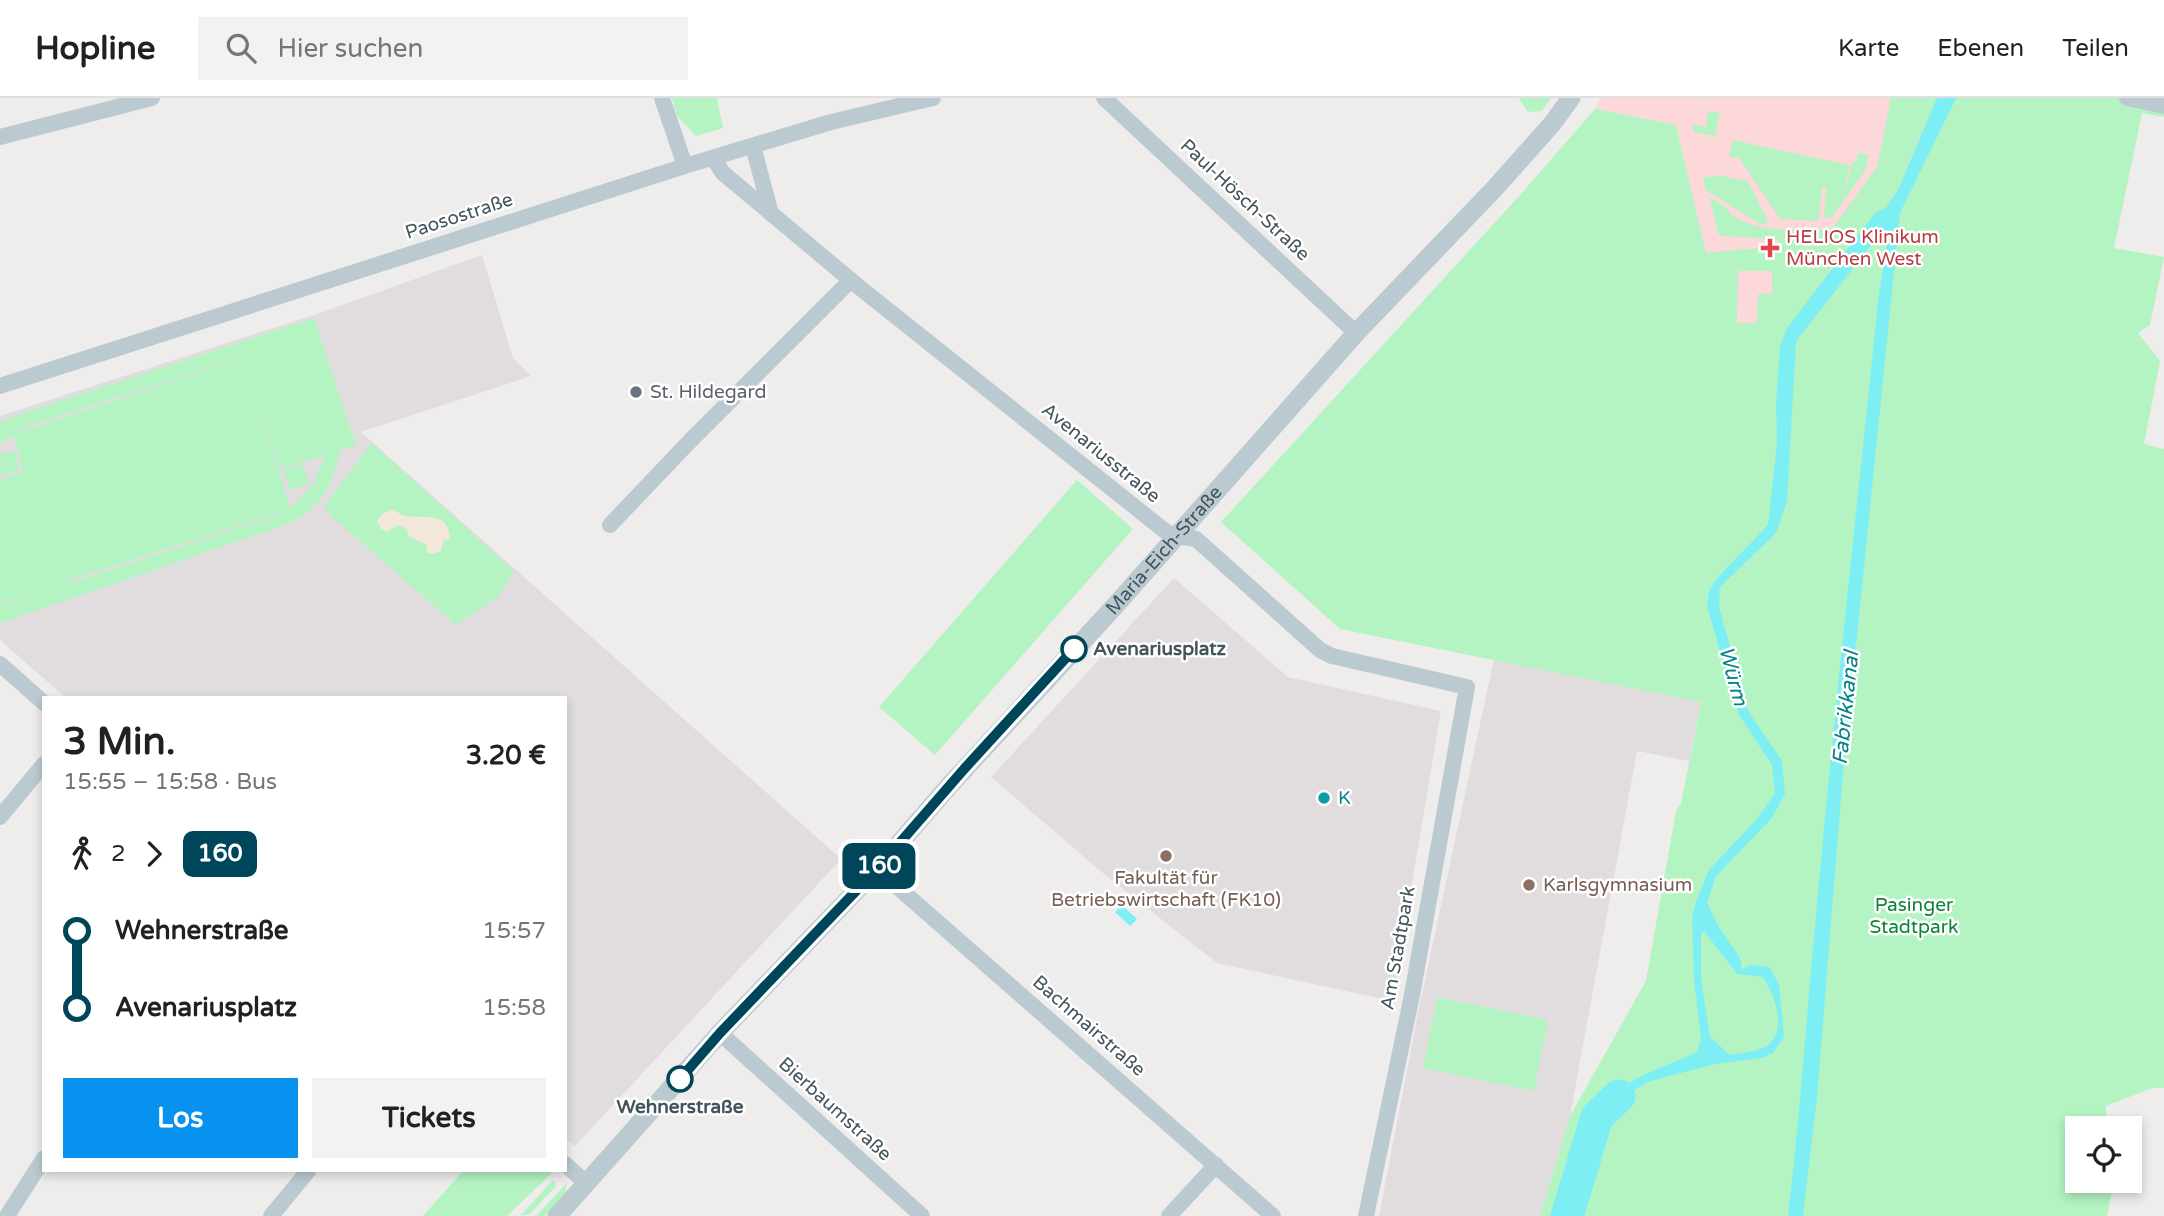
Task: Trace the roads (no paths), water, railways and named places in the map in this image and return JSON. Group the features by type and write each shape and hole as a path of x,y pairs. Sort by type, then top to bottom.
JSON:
{"street":[{"path":"0,136 152,98"},
{"path":"662,98 685,166"},
{"name":"Paosostraße","path":"0,386 884,103 933,98"},
{"name":"Paul-Hösch-Straße","path":"1104,98 1356,333"},
{"name":"Maria-Eich-Straße","path":"557,1216 720,1033 877,869 1356,333 1495,188 1552,124 1571,98"},
{"path":"2127,98 2164,106"},
{"path":"753,146 771,214"},
{"name":"Avenariusstraße","path":"713,158 723,173 851,280 1165,531 1196,540 1321,650 1332,656 1467,687"},
{"path":"610,525 851,280"},
{"path":"0,664 42,701"},
{"name":"Am Stadtpark","path":"1366,1216 1412,995 1467,687"},
{"path":"0,817 42,766"},
{"name":"Bachmairstraße","path":"877,869 1273,1216"},
{"name":"Bierbaumstraße","path":"720,1033 922,1216"},
{"path":"7,1216 42,1161"},
{"path":"1169,1216 1216,1165"},
{"path":"567,1166 587,1184"},
{"path":"271,1216 307,1172"}],"water":[{"name":"Fabrikkanal","path":"1937,98 1956,98 1900,213 1843,773 1817,1097 1803,1216 1788,1216 1841,652 1878,302 1887,241 1880,234 1796,341 1787,502 1776,533 1720,587 1719,607 1748,711 1782,761 1785,794 1771,819 1716,876 1707,902 1717,924 1740,958 1742,970 1750,965 1769,967 1779,984 1784,1037 1773,1053 1762,1058 1715,1064 1647,1082 1613,1105 1598,1131 1588,1129 1597,1113 1620,1089 1649,1072 1697,1052 1701,1039 1694,979 1692,918 1696,902 1709,870 1756,820 1775,793 1772,765 1738,713 1707,606 1709,591 1719,576 1768,525 1777,444 1776,403 1780,347 1787,328 1875,213 1886,208 1898,190","holes":["1704,931 1737,974 1763,977 1772,994 1778,1025 1771,1042 1763,1048 1730,1055 1710,1037 1701,979 1701,934"]},
{"path":"1122,905 1137,919 1130,926 1115,912"}],"waterway":[{"name":"Würm","path":"1567,1216 1597,1117 1619,1096"}],"place":[{"name":"HELIOS Klinikum München West","path":"1770,248"},
{"name":"St. Hildegard","path":"636,392"},
{"name":"Avenariusplatz","path":"1074,649"},
{"name":"K","path":"1324,798"},
{"name":"Fakultät für Betriebswirtschaft (FK10)","path":"1166,856"},
{"name":"Karlsgymnasium","path":"1529,885"},
{"name":"Wehnerstraße","path":"680,1079"}],"park label":[{"name":"Pasinger Stadtpark","path":"1914,916"}]}
